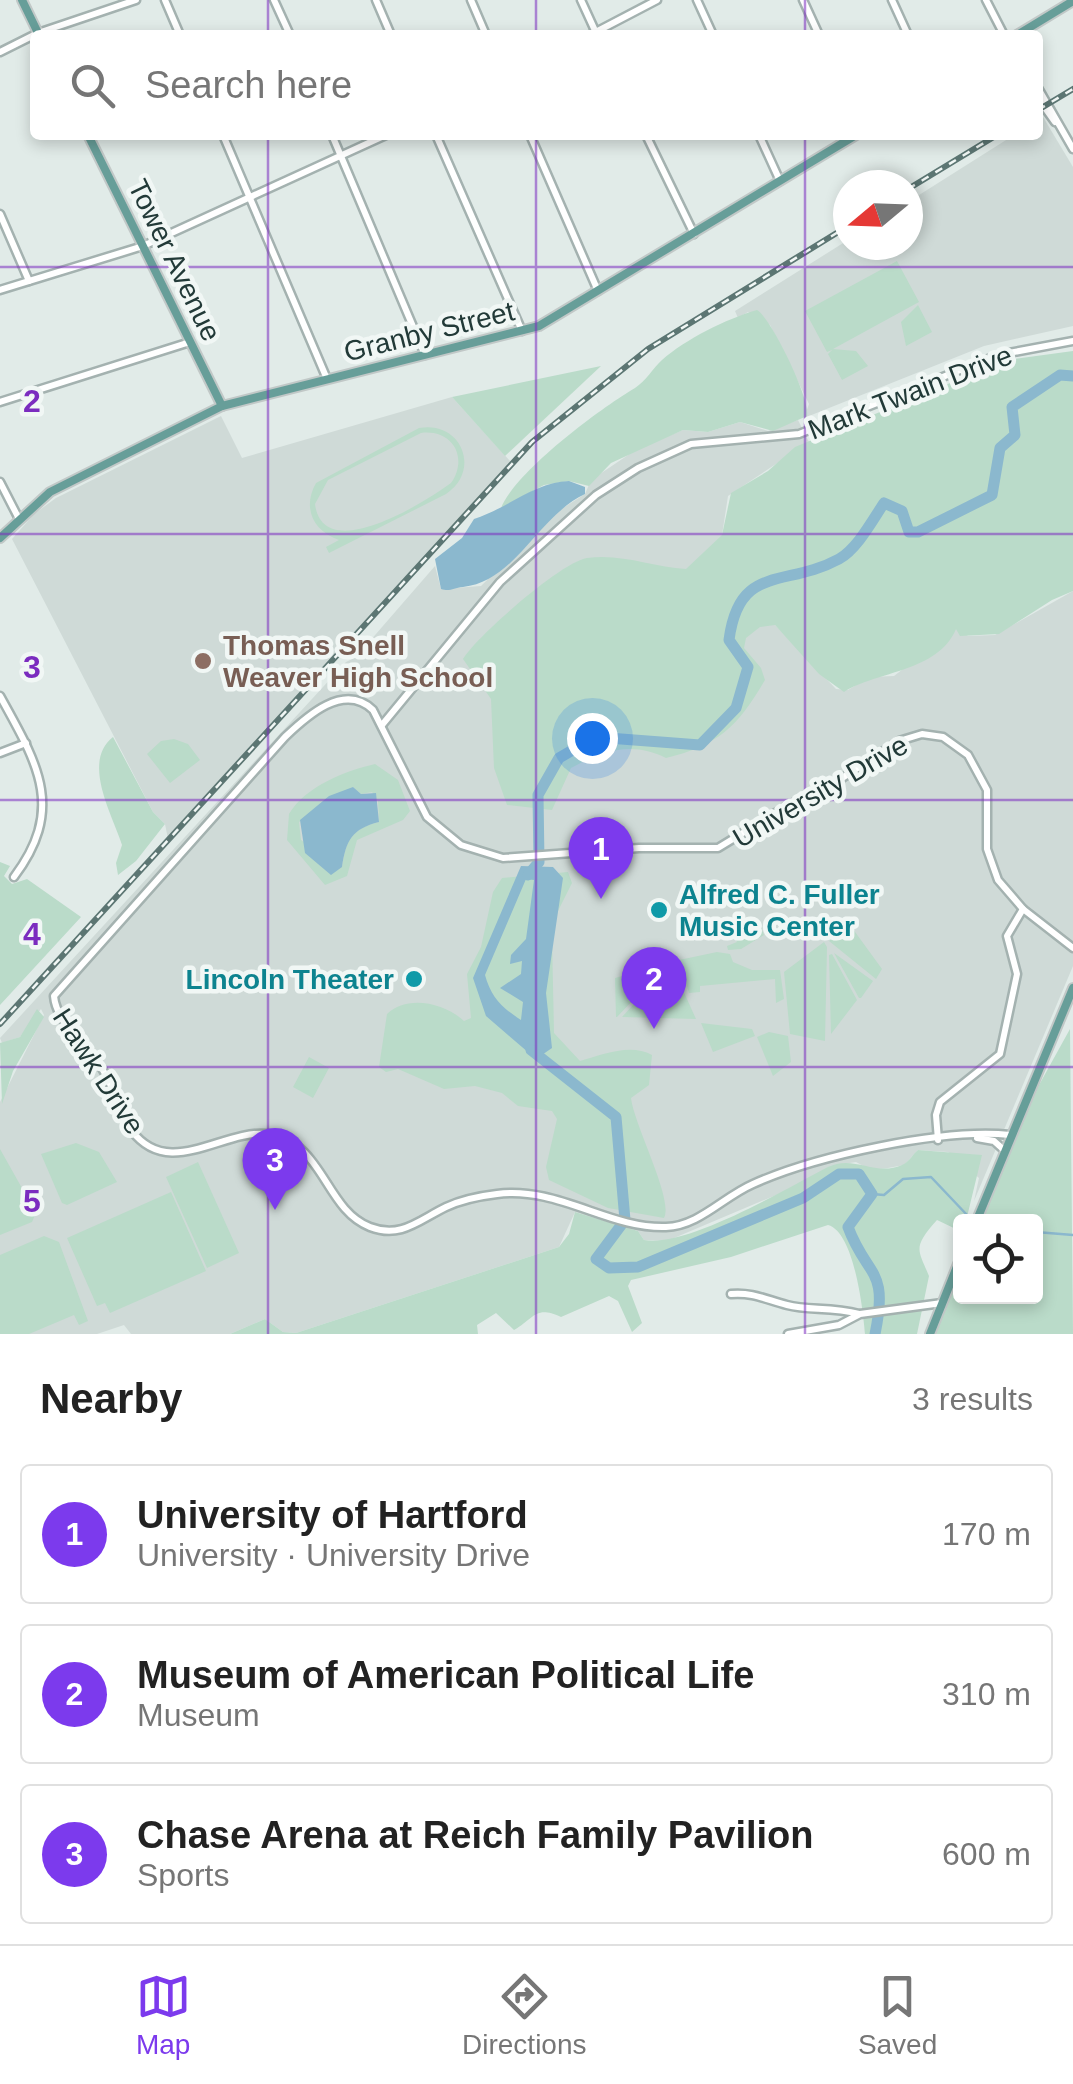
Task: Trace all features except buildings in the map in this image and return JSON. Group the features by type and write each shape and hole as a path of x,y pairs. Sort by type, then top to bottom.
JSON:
{"main road":[{"path":"22,0 37,30"},
{"path":"1025,30 1073,1"},
{"name":"Tower Avenue","path":"90,140 222,406"},
{"name":"Granby Street","path":"0,538 18,517 50,492 222,406 523,333 848,140"},
{"path":"979,1214 1073,988"},
{"path":"930,1334 953,1276"}],"street":[{"path":"50,30 136,0"},
{"path":"165,0 178,30"},
{"path":"274,0 288,30"},
{"path":"376,0 389,30"},
{"path":"471,0 484,30"},
{"path":"580,0 592,30"},
{"path":"601,30 657,0"},
{"path":"697,0 711,30"},
{"path":"803,0 817,30"},
{"path":"892,0 906,30"},
{"path":"986,0 1001,30"},
{"path":"0,52 30,38"},
{"path":"1043,97 1073,149"},
{"path":"1043,105 1056,122"},
{"path":"225,140 326,379"},
{"path":"334,140 426,356"},
{"path":"0,290 143,246 376,140"},
{"path":"438,140 523,333"},
{"path":"532,140 598,291"},
{"path":"648,140 694,234"},
{"path":"761,140 780,181"},
{"path":"0,214 29,281"},
{"name":"Mark Twain Drive","path":"382,725 500,582 596,495 638,468 691,444 800,434 998,355 1073,341"},
{"path":"0,402 190,342"},
{"path":"0,482 18,517"},
{"path":"0,696 38,771 43,808 34,845 14,877"},
{"name":"Hawk Drive","path":"382,725 368,704 347,698 301,722 56,989 56,1009 109,1077 136,1136 164,1150 186,1153 261,1134 282,1138 315,1161 347,1210 369,1227 397,1232 461,1201 500,1193 550,1196 652,1226 689,1222 752,1184 852,1150 961,1137 1010,1136"},
{"name":"University Drive","path":"382,725 421,808 439,829 485,855 529,857 639,848 718,848 786,806 833,784 899,741 927,734 956,743 977,768 988,795 989,860 998,880 1023,909 1073,948"},
{"path":"0,753 26,743"},
{"path":"938,1140 936,1116 940,1102 1000,1054 1016,979 1007,936 1023,909"},
{"name":"Hawk Drive","path":"961,1137 982,1138 1004,1150"},
{"path":"732,1294 746,1292 790,1306 830,1306 865,1314"},
{"path":"788,1334 839,1325 865,1314 942,1303"}],"shaded area":[{"path":"1043,117 1073,167 1073,326 984,346 804,418 809,404 770,325 748,312 738,318 735,311 833,249 833,260 923,260 923,193 1006,140 1043,140"},
{"name":"Thomas Snell Weaver High School","path":"452,397 511,462 168,839 165,824 153,812 12,539 34,514 56,498 221,416 242,458"},
{"path":"798,420 809,442 728,496 722,535 775,625 836,689 848,690 869,677 894,676 956,628 968,636 995,635 1073,591 1073,966 974,1201 979,1178 948,1152 918,1150 904,1165 888,1168 871,1170 856,1162 831,1166 788,1190 667,1241 644,1240 638,1231 575,1212 559,1247 296,1333 283,1332 265,1319 230,1334 131,1334 124,1325 97,1334 0,1334 0,1102 44,1015 41,1009 20,1037 2,1043 0,1038 346,662 356,657 435,566 441,589 481,586 555,513 585,494 591,480 637,449 683,430 708,432 740,422 768,431"}],"green space":[{"path":"897,261 919,302 833,349 856,351 868,366 842,380 828,354 832,350 827,352 805,311"},
{"path":"918,305 932,332 906,346 901,322"},
{"path":"757,310 789,360 807,416 773,431 740,422 708,432 683,430 611,463 589,486 569,481 544,485 501,508 523,476 541,459 639,385 672,352 707,330"},
{"path":"1073,351 1073,591 999,634 960,636 956,629 936,654 844,692 819,674 775,625 760,627 746,638 744,648 761,668 765,680 746,710 713,740 666,758 642,750 607,752 571,768 552,810 507,805 494,768 491,699 463,659 520,602 558,572 587,558 612,557 686,569 722,535 731,493 768,471 795,447 1006,360"},
{"path":"601,366 505,456 452,397"},
{"path":"419,428 446,432 462,449 463,472 446,494 329,553 326,547 339,540 322,531 312,518 310,501 316,483","holes":["421,433 449,440 458,455 451,483 376,524 336,530 322,522 315,504 328,480"]},
{"path":"113,737 153,812 165,824 136,861 118,875 116,863 122,845 99,775 104,748"},
{"path":"174,739 188,744 200,760 170,783 147,754 161,741"},
{"path":"375,764 398,780 410,811 403,820 357,840 347,876 325,885 287,840 289,814 316,788","holes":["353,787 361,794 372,792 378,801 379,822 362,828 352,837 342,867 301,840 299,822"]},
{"path":"0,862 10,866 4,876 12,884 27,879 81,917 0,1005"},
{"path":"568,872 572,883 556,915 552,937 554,1033 580,1061 625,1050 652,1055 649,1085 631,1098 659,1179 666,1209 664,1218 608,1208 549,1180 546,1167 557,1119 552,1111 518,1106 502,1093 475,1086 444,1089 398,1069 386,1072 379,1067 387,1014 395,1008 426,1003 447,1009 464,1021 471,1018 467,974 481,947 493,892 502,878"},
{"path":"758,920 764,935 741,949 728,950 727,946 737,942 734,936"},
{"path":"850,925 882,969 876,979 829,941"},
{"path":"824,942 825,1041 790,1034 784,972"},
{"path":"717,952 730,954 733,962 752,970 780,970 784,999 776,1003 775,979 700,986 700,992 689,993 679,960"},
{"path":"834,953 873,981 861,998 859,998"},
{"path":"832,954 857,1000 831,1034 829,955"},
{"path":"667,964 617,1017 616,1017 615,978"},
{"path":"668,967 673,968 696,1019 622,1017"},
{"path":"37,1009 44,1017 13,1071 2,1104 0,1043 20,1037"},
{"path":"701,1023 752,1029 755,1036 713,1052"},
{"path":"1070,1029 1073,1334 936,1334 953,1292 953,1304 1043,1304 1043,1214 985,1214 1039,1085"},
{"path":"769,1032 788,1036 791,1062 773,1076 757,1037"},
{"path":"309,1057 329,1068 313,1098 293,1087"},
{"path":"76,1143 99,1152 117,1182 67,1205 62,1203 41,1154"},
{"path":"0,1149 36,1213 32,1222 0,1235"},
{"path":"918,1150 982,1155 968,1214 953,1214 953,1228 937,1220 921,1243 920,1254 929,1276 917,1334 865,1334 851,1256 837,1231 828,1225 731,1257 631,1280 628,1286 642,1323 632,1332 618,1301 609,1296 561,1317 540,1313 514,1330 496,1313 477,1325 478,1334 230,1334 265,1319 283,1332 296,1333 559,1247 569,1234 575,1212 638,1231 644,1240 663,1240 710,1226 828,1167 847,1163 883,1169 904,1164"},
{"path":"198,1162 239,1253 207,1268 166,1177"},
{"path":"171,1192 206,1271 110,1313 105,1303 97,1306 67,1238"},
{"path":"44,1236 59,1242 88,1321 79,1325 74,1315 29,1334 0,1334 0,1255"}],"water":[{"path":"569,481 585,487 585,494 553,517 512,561 481,582 441,589 435,559 462,538 474,519 544,486"},
{"path":"353,787 361,794 376,793 379,822 362,828 352,837 342,867 331,875 305,853 300,820 329,796"},
{"path":"521,866 553,867 563,878 546,993 552,1048 536,1059 486,1016 473,978","holes":["526,879 534,880 526,939 511,955 510,964 522,961 521,974 500,988 523,1002 521,1020 498,1001 485,975"]}],"waterway":[{"path":"528,875 539,862 538,795 559,758 595,737 700,745 736,708 748,667 729,640 734,616 754,588 839,559 858,542 884,503 902,511 909,532 918,532 992,495 1000,448 1015,435 1012,407 1060,375 1073,376"},
{"path":"531,1050 616,1117 625,1220 596,1259 609,1268 638,1267 803,1198 839,1174 859,1174 872,1194 848,1227 878,1284 875,1334"},
{"path":"872,1194 884,1195 903,1179 931,1177 966,1214"},
{"path":"1043,1233 1073,1235"}],"railway":[{"path":"1043,107 1073,89"},
{"path":"923,180 989,140"},
{"path":"0,1024 532,442 648,349 833,235"}],"place":[{"name":"Thomas Snell Weaver High School","path":"203,661"},
{"name":"University of Hartford","path":"601,899"},
{"name":"Alfred C. Fuller Music Center","path":"659,910"},
{"name":"Lincoln Theater","path":"414,979"},
{"name":"Museum of American Political Life","path":"654,1029"},
{"name":"Chase Arena at Reich Family Pavilion","path":"275,1210"}]}
